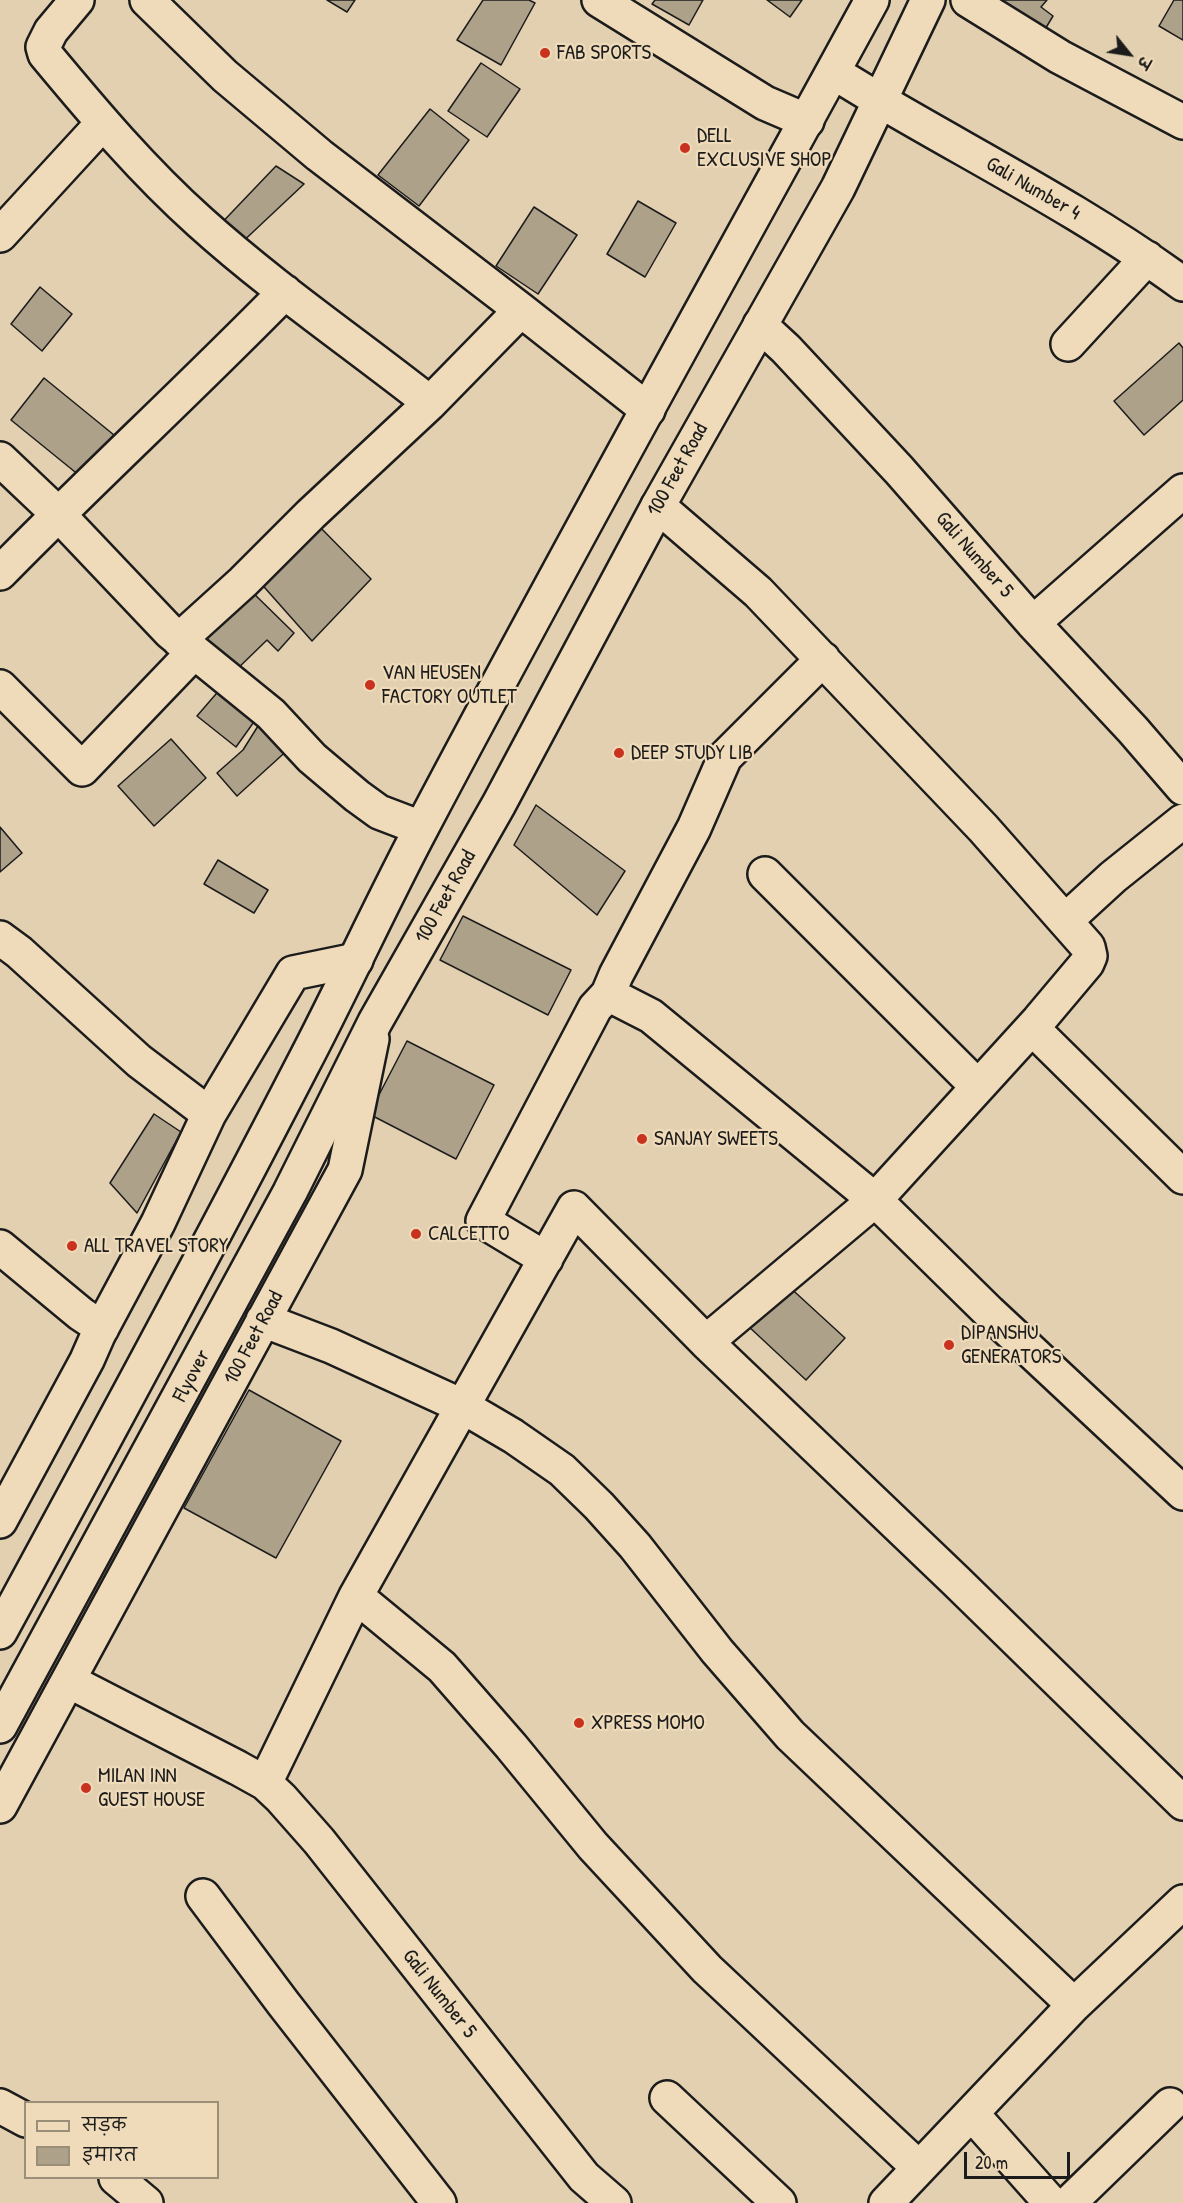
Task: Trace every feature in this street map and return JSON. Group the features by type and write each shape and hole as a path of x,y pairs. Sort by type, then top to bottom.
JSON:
{"street":[{"path":"77,0 51,31 43,47 45,54 102,124 146,171 201,223 285,292 430,403"},
{"path":"147,0 267,113 319,156 648,410"},
{"path":"599,0 765,103 807,121"},
{"path":"0,1632 131,1392 302,1066 421,828 496,686 872,0"},
{"name":"100 Feet Road","path":"0,1806 345,1170 375,1022 499,804 658,506 838,188 928,0"},
{"path":"968,0 1060,57 1183,122"},
{"name":"Gali Number 4","path":"833,72 1086,219 1183,284"},
{"path":"0,235 102,124"},
{"path":"1068,344 1147,258"},
{"path":"0,573 285,292"},
{"path":"0,687 82,769 243,582 311,514 430,403 521,310"},
{"name":"Gali Number 5","path":"760,326 786,349 899,470 1033,623 1133,730 1183,788"},
{"path":"0,459 58,514 186,646 271,714 312,758 379,812 421,828"},
{"path":"1033,623 1183,491"},
{"path":"658,506 758,592 823,659 983,828 1088,947 1090,956 1087,963 1032,1028 875,1200 706,1342"},
{"path":"546,1259 483,1221 595,1008 608,994 694,828 725,757 823,659"},
{"path":"1065,921 1183,821"},
{"path":"765,874 977,1086"},
{"path":"0,938 27,959 139,1061 209,1114"},
{"path":"0,1521 158,1223 209,1114 293,973 356,960"},
{"path":"608,994 651,1017 875,1200 989,1312 1183,1493"},
{"name":"Flyover","path":"0,1726 290,1192 375,1022"},
{"path":"1032,1028 1183,1177"},
{"path":"265,1783 356,1596 574,1208 706,1342 965,1589 1183,1803"},
{"path":"0,1247 81,1314 102,1328"},
{"path":"264,1320 331,1346 462,1406 513,1436 562,1470 635,1546 717,1651 790,1736 1074,2005"},
{"path":"356,1596 442,1667 511,1746 593,1846 699,1961 919,2168"},
{"name":"Gali Number 5","path":"69,1681 265,1783 319,1841 584,2177 614,2203"},
{"path":"202,1896 439,2203"},
{"path":"886,2203 1074,2005 1183,1902"},
{"path":"667,2098 779,2203"},
{"path":"1069,2203 1170,2105"},
{"path":"0,2106 24,2119"},
{"path":"972,2114 1051,2203"},
{"path":"117,2179 146,2203"}],"building":[{"path":"327,0 355,0 347,12"},
{"path":"483,0 529,0 535,3 501,65 457,40"},
{"path":"655,0 703,0 689,25 652,4"},
{"path":"767,0 802,0 790,17"},
{"path":"984,0 1047,0 1041,7 1053,16 1041,36"},
{"path":"1174,0 1183,0 1183,40 1159,26"},
{"path":"481,63 520,89 487,137 448,111"},
{"path":"430,109 469,140 419,206 378,175"},
{"path":"276,166 304,184 237,247 213,232"},
{"path":"638,201 676,223 645,277 607,254"},
{"path":"534,207 577,235 538,294 496,266"},
{"path":"40,287 72,314 42,351 11,324"},
{"path":"1179,343 1183,348 1183,400 1144,435 1114,401"},
{"path":"44,378 114,435 80,476 11,420"},
{"path":"314,521 371,579 312,641 257,579"},
{"path":"248,588 294,633 278,651 267,640 233,673 191,643"},
{"path":"222,687 256,719 236,747 197,716"},
{"path":"263,718 292,746 237,796 217,773 243,750"},
{"path":"171,739 206,778 154,826 118,786"},
{"path":"536,805 625,871 597,915 514,845"},
{"path":"0,827 22,853 0,872"},
{"path":"218,860 268,890 254,913 204,884"},
{"path":"463,916 571,970 548,1015 440,960"},
{"path":"407,1041 494,1085 456,1159 369,1114"},
{"path":"154,1114 181,1132 137,1213 110,1183"},
{"path":"785,1283 845,1338 806,1380 747,1325"},
{"path":"249,1390 341,1441 276,1558 184,1508"}],"place":[{"name":"FAB SPORTS","path":"545,53"},
{"name":"DELL EXCLUSIVE SHOP","path":"685,148"},
{"name":"VAN HEUSEN FACTORY OUTLET","path":"370,685"},
{"name":"DEEP STUDY LIB","path":"619,753"},
{"name":"SANJAY SWEETS","path":"642,1139"},
{"name":"CALCETTO","path":"416,1234"},
{"name":"ALL TRAVEL STORY","path":"72,1246"},
{"name":"DIPANSHU GENERATORS","path":"949,1345"},
{"name":"XPRESS MOMO","path":"579,1723"},
{"name":"MILAN INN GUEST HOUSE","path":"86,1788"}]}
